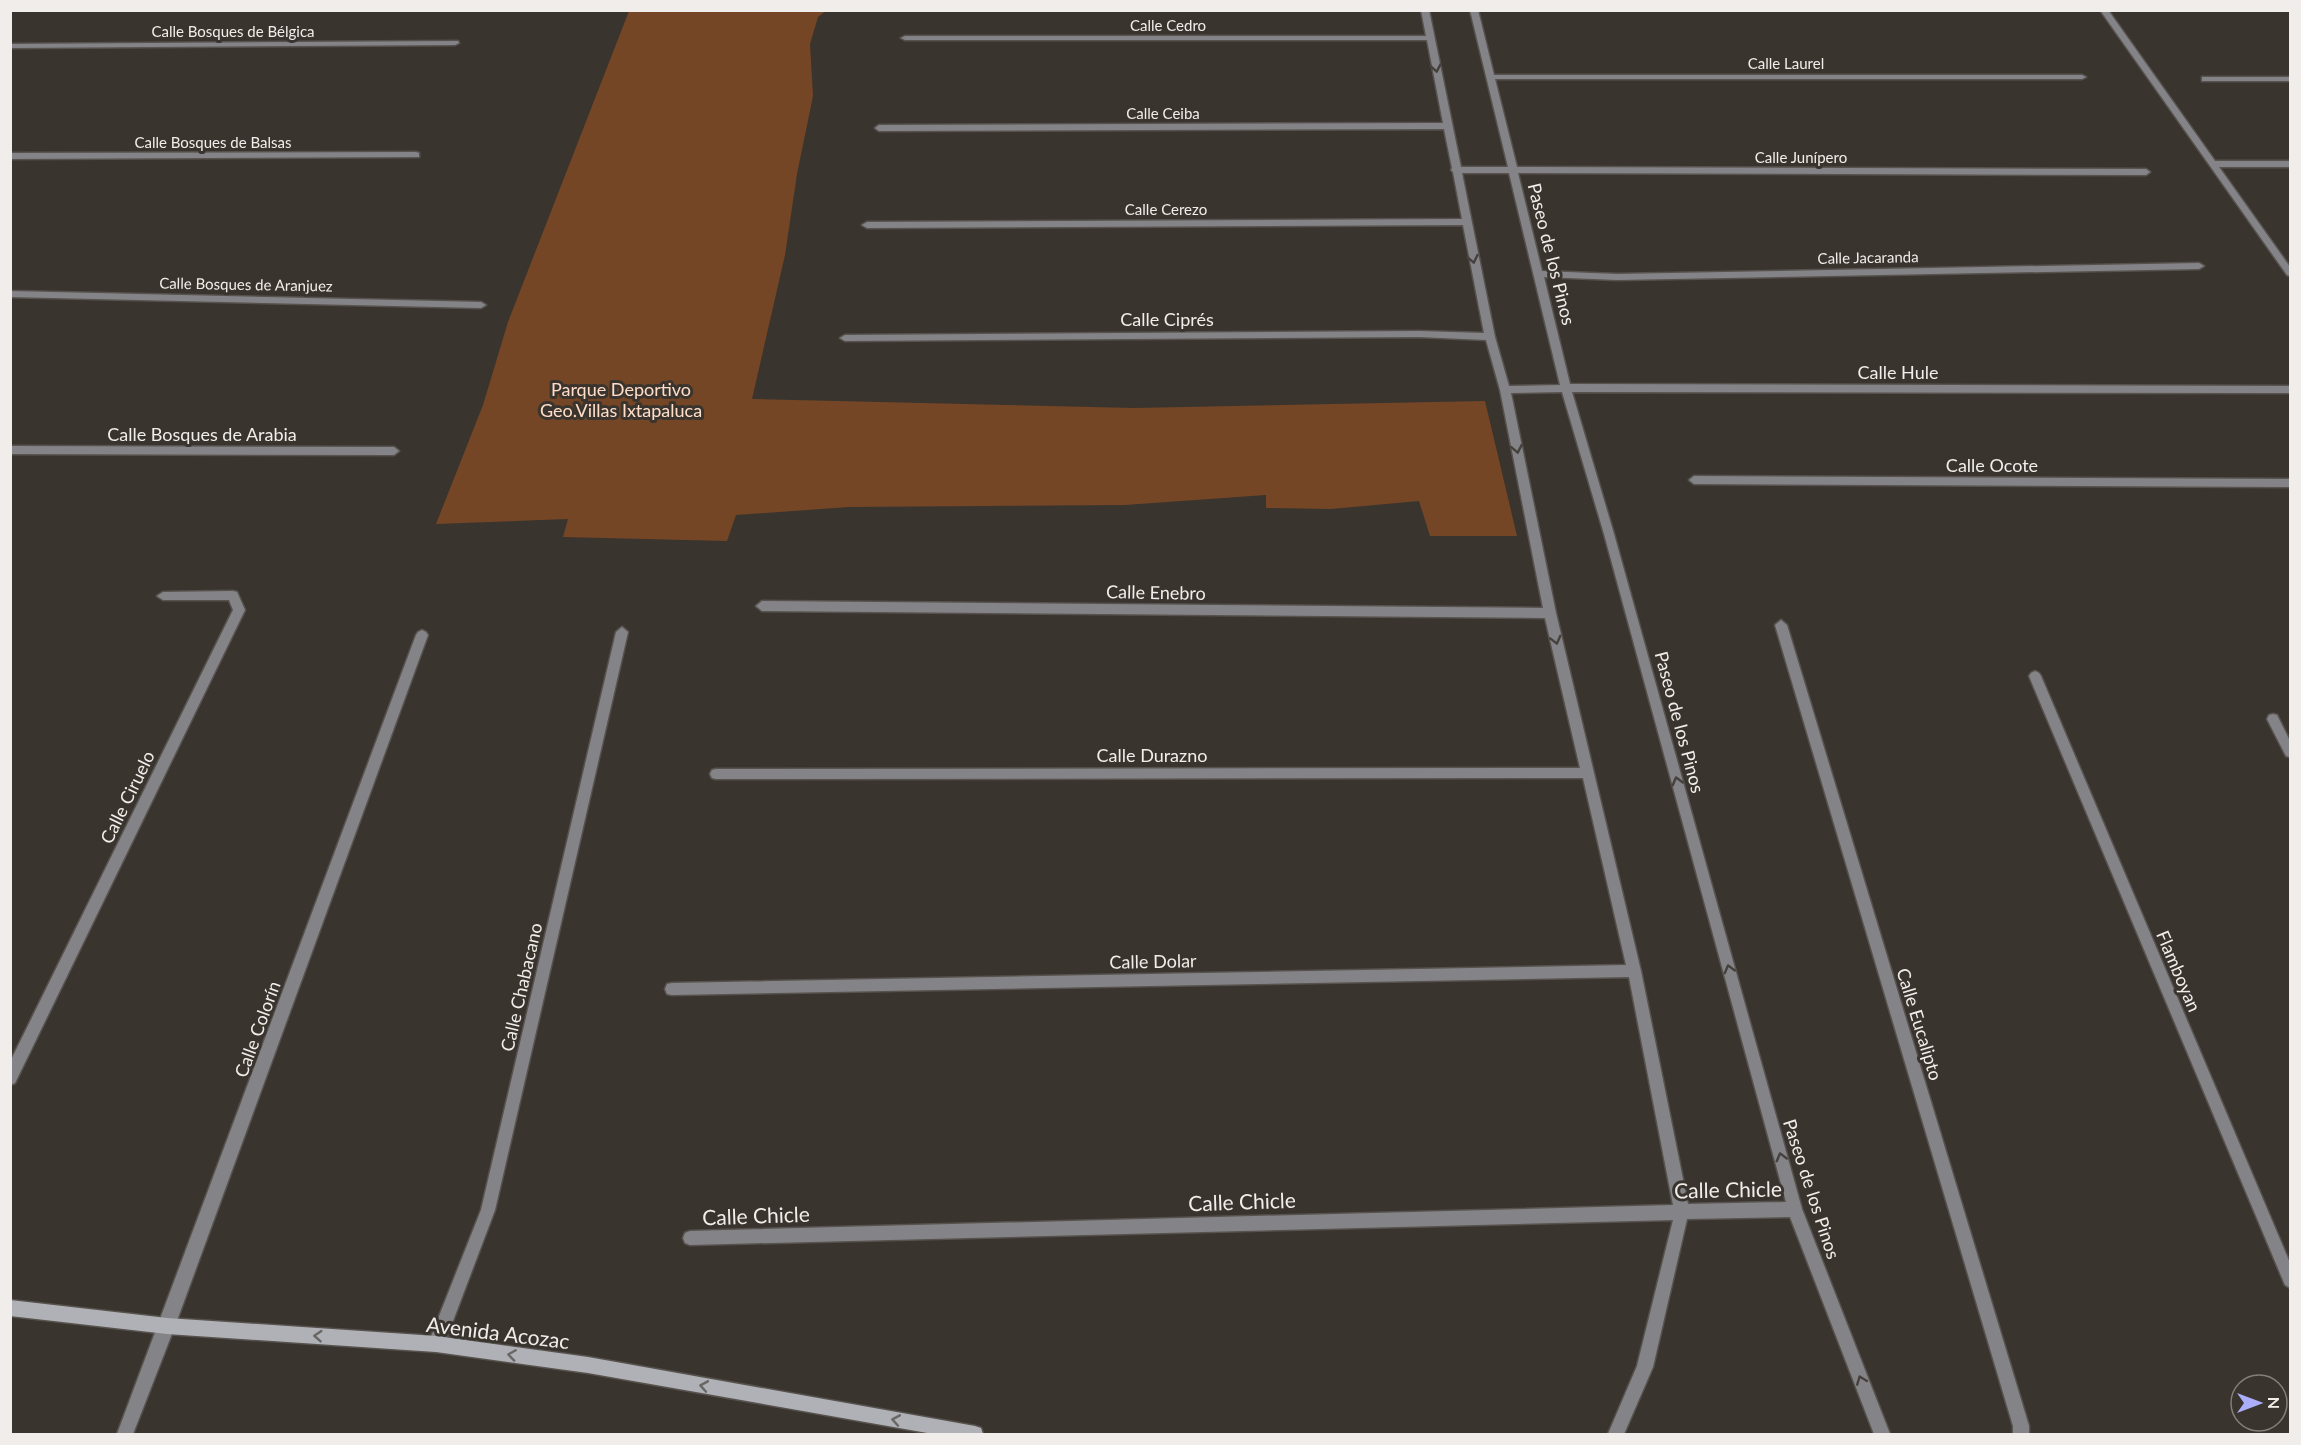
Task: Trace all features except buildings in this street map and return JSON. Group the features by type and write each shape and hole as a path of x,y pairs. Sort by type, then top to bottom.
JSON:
{"main road":[{"name":"Avenida Acozac","path":"10,1308 167,1326 436,1344 588,1365 975,1434"}],"street":[{"path":"1425,10 1446,126 1490,337 1505,390 1550,613 1634,971 1682,1211 1645,1367 1616,1434"},
{"name":"Paseo de los Pinos","path":"1474,10 1566,388 1609,534 1795,1209 1882,1434"},
{"path":"2104,10 2212,164 2287,262 2290,273"},
{"name":"Calle Cedro","path":"904,38 1431,38"},
{"name":"Calle Bosques de Bélgica","path":"10,46 455,43"},
{"name":"Calle Laurel","path":"1490,76 2082,77"},
{"path":"2205,79 2290,79"},
{"name":"Calle Ceiba","path":"879,128 1446,126"},
{"name":"Calle Bosques de Balsas","path":"10,156 416,154"},
{"path":"2212,164 2290,164"},
{"name":"Calle Junípero","path":"1455,170 2146,172"},
{"name":"Calle Cerezo","path":"867,225 1466,222"},
{"name":"Calle Jacaranda","path":"1537,274 1617,277 2199,266"},
{"name":"Calle Bosques de Aranjuez","path":"10,294 481,305"},
{"name":"Calle Ciprés","path":"845,338 1407,334 1490,337"},
{"name":"Calle Hule","path":"1505,390 1566,388 2290,389"},
{"name":"Calle Bosques de Arabia","path":"10,450 394,451"},
{"name":"Calle Ocote","path":"1694,480 2290,483"},
{"name":"Calle Ciruelo","path":"10,1078 238,610 233,595 163,596"},
{"name":"Calle Enebro","path":"762,606 1550,613"},
{"name":"Calle Eucalipto","path":"1781,625 2021,1426 2021,1434"},
{"name":"Calle Chabacano","path":"436,1344 488,1210 622,632"},
{"name":"Calle Colorín","path":"125,1434 422,635"},
{"name":"Flamboyan","path":"2035,676 2290,1280"},
{"path":"2273,719 2290,752"},
{"name":"Calle Durazno","path":"716,774 1588,773"},
{"name":"Calle Dolar","path":"672,988 1634,971"},
{"name":"Calle Chicle","path":"690,1238 1795,1209"}],"green space":[{"name":"Parque Deportivo Geo.Villas Ixtapaluca","path":"827,10 818,17 810,44 813,96 797,174 785,255 752,399 1134,408 1485,401 1517,536 1430,536 1419,501 1331,509 1266,508 1266,495 1125,505 849,507 736,515 727,541 563,537 568,519 436,524 483,405 508,322 629,11"}]}
